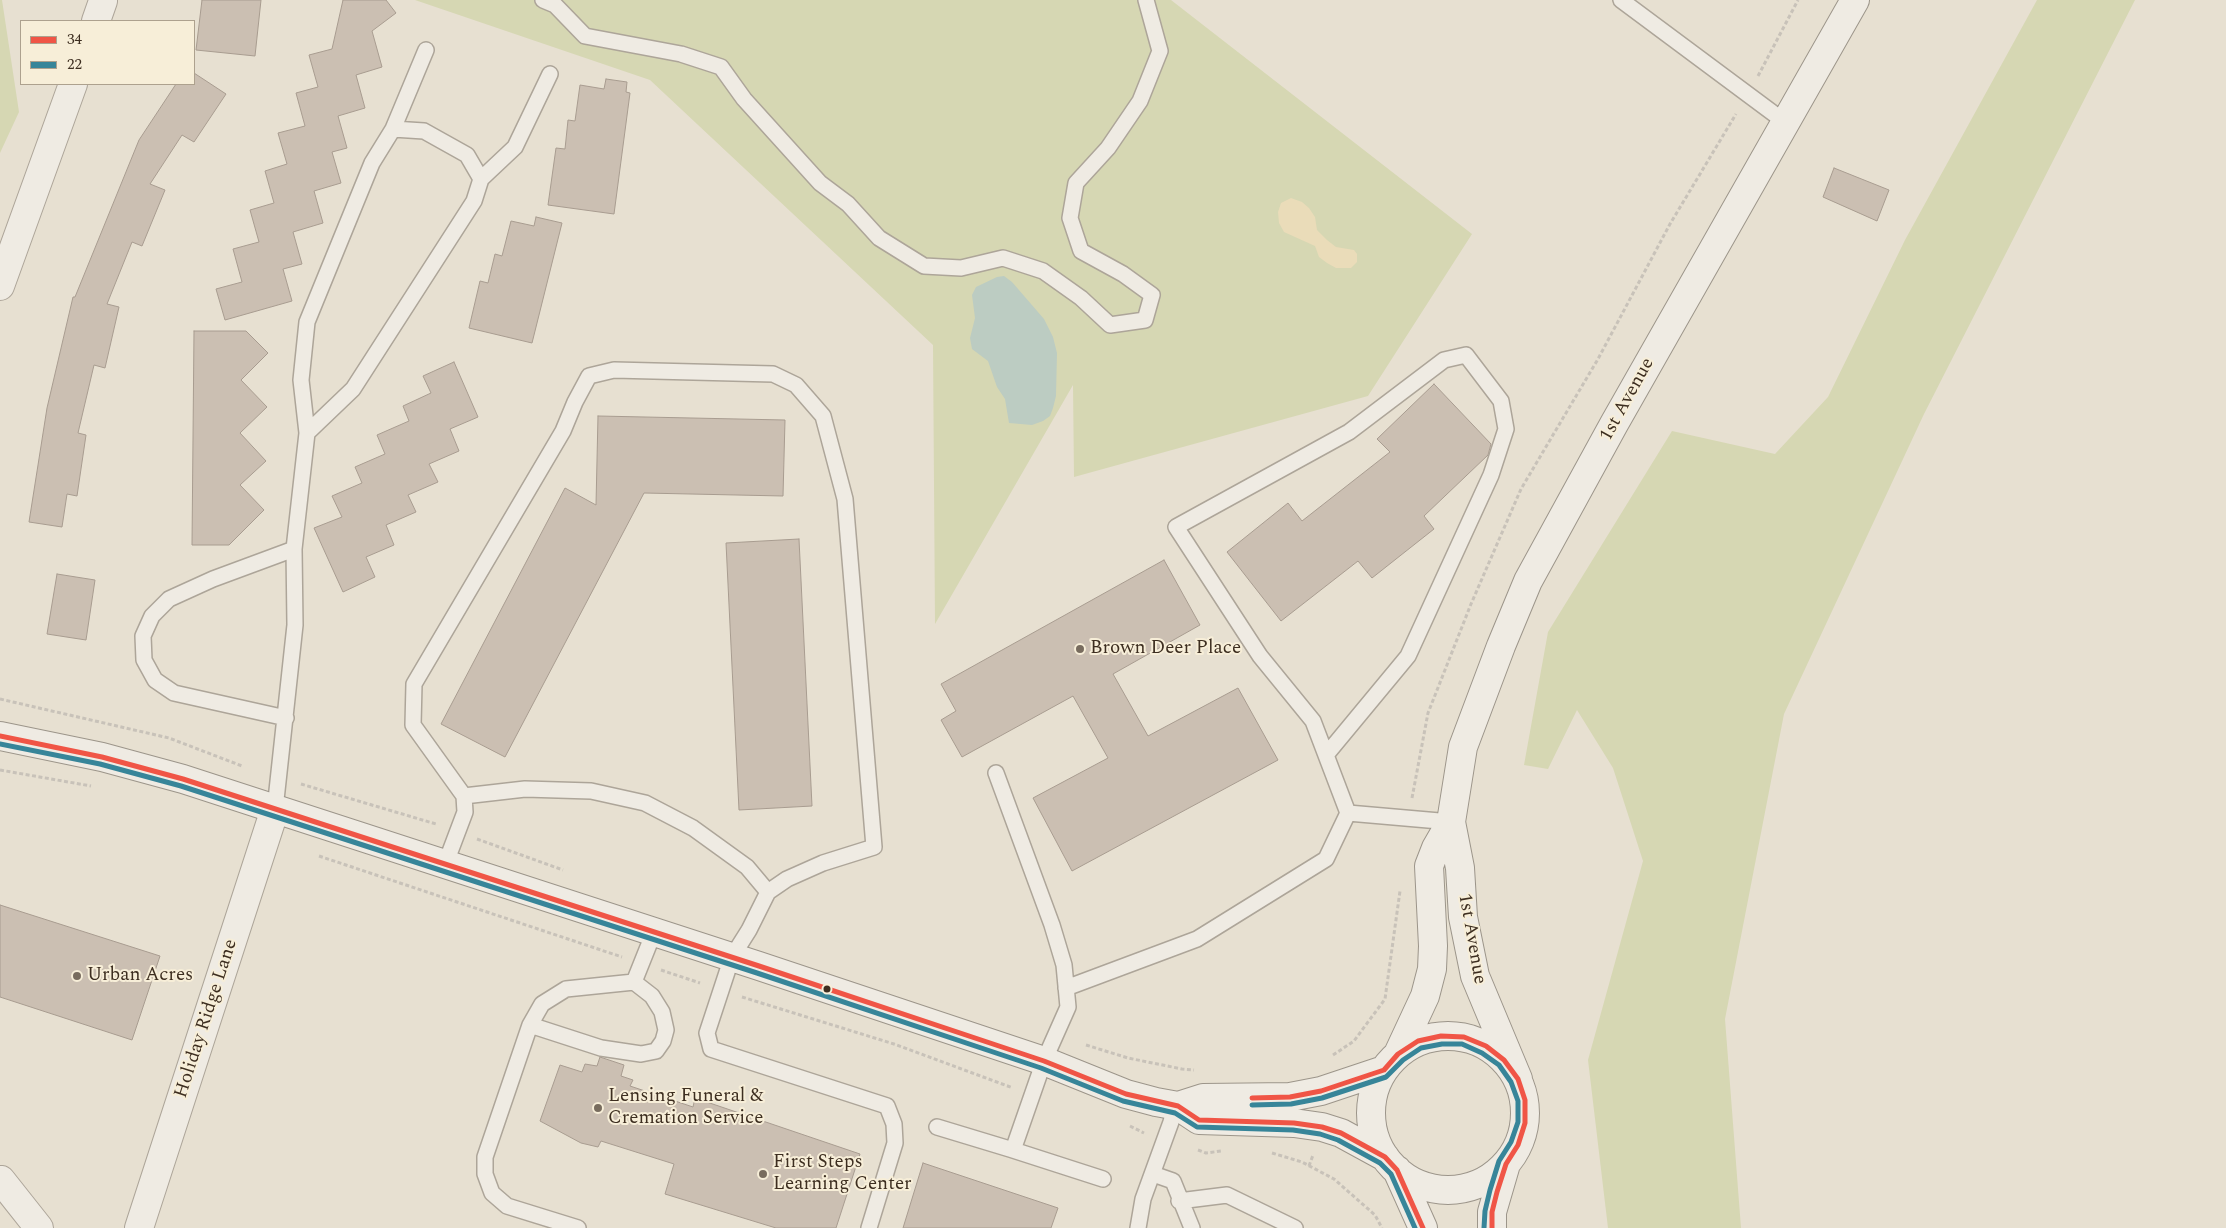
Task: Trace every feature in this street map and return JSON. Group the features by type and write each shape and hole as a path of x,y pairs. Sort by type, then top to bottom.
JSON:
{"street":[{"name":"1st Avenue","path":"1518,1079 1475,976 1463,917 1460,868 1451,822 1463,747 1528,581 1614,424 1855,0"},
{"path":"0,286 73,85"},
{"path":"0,736 102,756 184,779 732,957 1044,1062 1126,1094 1176,1105 1199,1120 1294,1123 1341,1132 1417,1183 1441,1189 1465,1188 1488,1179 1506,1164"},
{"name":"Holiday Ridge Lane","path":"139,1228 274,809"},
{"name":"1st Avenue","path":"1391,1062 1425,996 1432,969 1433,946 1429,866 1436,848 1451,822"},
{"path":"1176,1105 1204,1098 1290,1097 1321,1091 1391,1062 1418,1041 1441,1036 1464,1037 1486,1046 1504,1060 1518,1079 1524,1100 1525,1123 1518,1145 1506,1164 1492,1212 1492,1228"},
{"path":"1391,1062 1374,1091 1371,1114 1375,1137 1391,1164 1423,1228"},
{"path":"1,1180 39,1228"}],"lane":[{"path":"543,0 555,6 585,36 680,54 721,67 744,99 820,183 848,204 879,238 924,266 960,268 1003,258 1043,271 1082,298 1110,325 1145,320 1152,294 1123,274 1082,251 1070,218 1076,183 1108,148 1140,100 1160,51 1146,0"},
{"path":"1621,0 1786,122"},
{"path":"274,809 286,718 295,625 294,549 307,433 301,380 306,322 372,164 393,129 426,50"},
{"path":"307,433 353,389 474,201 481,179 515,147 550,74"},
{"path":"393,129 424,131 467,155 481,179"},
{"path":"1066,988 1197,938 1326,859 1348,813 1313,722 1260,656 1176,528 1348,432 1444,360 1466,355 1501,401 1506,428 1491,475 1408,656 1326,755"},
{"path":"445,864 464,812 464,796 413,725 414,684 563,431 575,402 590,376 614,370 773,374 796,385 823,416 845,499 874,847 823,863 787,879 768,892 749,930 732,957 707,1033 712,1050 888,1106 894,1124 895,1143 868,1228"},
{"path":"286,718 174,693 155,680 144,660 143,636 152,616 169,598 213,579 294,549"},
{"path":"996,773 1052,925 1064,965 1068,1007 1044,1062 1013,1150"},
{"path":"464,796 525,789 590,791 644,803 693,828 747,868 768,892"},
{"path":"1348,813 1451,822"},
{"path":"634,982 654,932"},
{"path":"530,1025 601,1048 640,1054 656,1051 663,1041 666,1030 662,1012 652,996 634,982 566,989 542,1004 530,1025 485,1158 485,1174 492,1194 507,1206 578,1228"},
{"path":"1138,1228 1143,1199 1176,1105"},
{"path":"938,1127 1103,1179"},
{"path":"1153,1174 1173,1181 1179,1201 1192,1228"},
{"path":"1179,1201 1226,1195 1295,1228"}],"path":[{"path":"0,770 98,788"},
{"path":"311,853 720,990 894,1044 1032,1095"},
{"path":"1056,1035 1128,1058 1182,1069 1201,1070"},
{"path":"1309,1166 1334,1179 1375,1215 1382,1228"}],"green space":[{"path":"0,0 2,0 19,112 0,153"},
{"path":"415,0 1171,0 1472,234 1368,396 1074,477 1073,385 935,624 933,345 650,80"},
{"path":"2037,0 2135,0 1924,414 1784,714 1725,1019 1741,1228 1608,1228 1588,1060 1643,861 1613,768 1577,710 1548,769 1524,765 1548,632 1672,431 1775,454 1828,397 1905,240"}],"sand":[{"path":"1291,198 1302,202 1309,208 1315,217 1317,230 1327,240 1336,247 1354,250 1357,254 1357,262 1351,268 1336,268 1319,257 1315,246 1284,232 1279,223 1278,212 1281,203"}],"shaded area":[{"path":"1004,276 1012,282 1044,319 1053,337 1057,353 1056,396 1053,408 1050,416 1032,425 1009,423 1005,399 997,387 988,361 972,349 970,338 975,318 972,295 976,287 997,277"}],"building":[{"path":"202,0 261,0 255,56 196,50"},
{"path":"343,0 386,0 396,13 372,31 382,67 356,75 365,108 338,116 347,148 332,152 341,183 314,191 323,223 293,232 302,264 283,269 292,301 225,320 216,289 242,282 233,249 259,242 250,210 274,203 265,171 287,164 278,133 305,126 296,93 318,87 309,55 332,49"},
{"path":"195,74 226,94 194,142 182,135 150,184 165,190 142,246 132,242 107,304 119,307 105,368 94,365 78,433 86,435 77,496 67,494 62,527 29,522 47,408 73,297 75,297 139,140 175,85 195,85"},
{"path":"606,79 627,82 626,92 630,93 614,214 548,205 556,148 565,149 568,120 575,121 580,85 604,89"},
{"path":"1834,168 1889,190 1877,221 1823,197"},
{"path":"536,217 562,223 532,343 469,328 480,281 488,283 495,254 502,256 511,221 534,226"},
{"path":"194,331 246,331 268,353 241,380 267,407 240,433 266,461 240,485 264,510 229,545 192,545"},
{"path":"454,362 478,417 450,429 459,451 429,464 438,482 408,495 416,512 386,525 394,545 366,557 375,577 343,592 314,528 342,517 332,496 362,483 355,467 385,454 377,435 409,421 403,406 431,393 423,376"},
{"path":"1434,384 1491,444 1488,455 1424,516 1434,529 1372,578 1358,561 1281,621 1227,552 1288,503 1302,521 1390,452 1377,439"},
{"path":"598,416 785,420 783,496 644,493 505,757 441,724 565,488 596,505"},
{"path":"799,539 812,806 739,810 726,543"},
{"path":"1164,560 1200,625 1113,674 1148,736 1238,688 1278,760 1072,871 1033,798 1108,758 1073,696 962,757 941,720 956,711 941,684"},
{"path":"57,574 95,580 86,640 47,634"},
{"name":"Urban Acres","path":"0,905 160,956 132,1040 0,997"},
{"name":"First Steps Learning Center","path":"600,1057 624,1065 621,1076 633,1080 630,1086 693,1107 695,1098 860,1154 836,1228 776,1228 665,1194 674,1164 601,1141 598,1147 581,1143 540,1121 560,1065 582,1072 585,1064 597,1066"},
{"path":"923,1163 1058,1208 1051,1228 903,1228"}],"transit line":[{"name":"34","path":"0,736 102,757 183,779 759,966 1044,1061 1126,1094 1178,1106 1199,1120 1294,1123 1322,1127 1341,1133 1385,1157 1397,1170 1423,1228"},
{"name":"22","path":"0,744 100,764 181,786 757,973 1041,1068 1123,1101 1175,1113 1197,1127 1293,1130 1320,1134 1338,1140 1380,1163 1391,1174 1415,1228"},
{"name":"34","path":"1252,1098 1290,1097 1321,1091 1384,1070 1398,1054 1418,1041 1441,1036 1464,1037 1486,1046 1504,1060 1518,1079 1525,1100 1525,1123 1518,1145 1506,1164 1497,1192 1492,1212 1492,1228"},
{"name":"22","path":"1252,1105 1291,1104 1322,1098 1386,1077 1403,1060 1421,1048 1442,1044 1462,1044 1482,1053 1499,1065 1511,1082 1518,1101 1518,1122 1511,1142 1499,1161 1485,1211 1484,1228"}],"place":[{"name":"Brown Deer Place","path":"1080,649"},
{"name":"Urban Acres","path":"77,976"},
{"name":"Lensing Funeral & Cremation Service","path":"598,1108"},
{"name":"First Steps Learning Center","path":"763,1174"}]}
